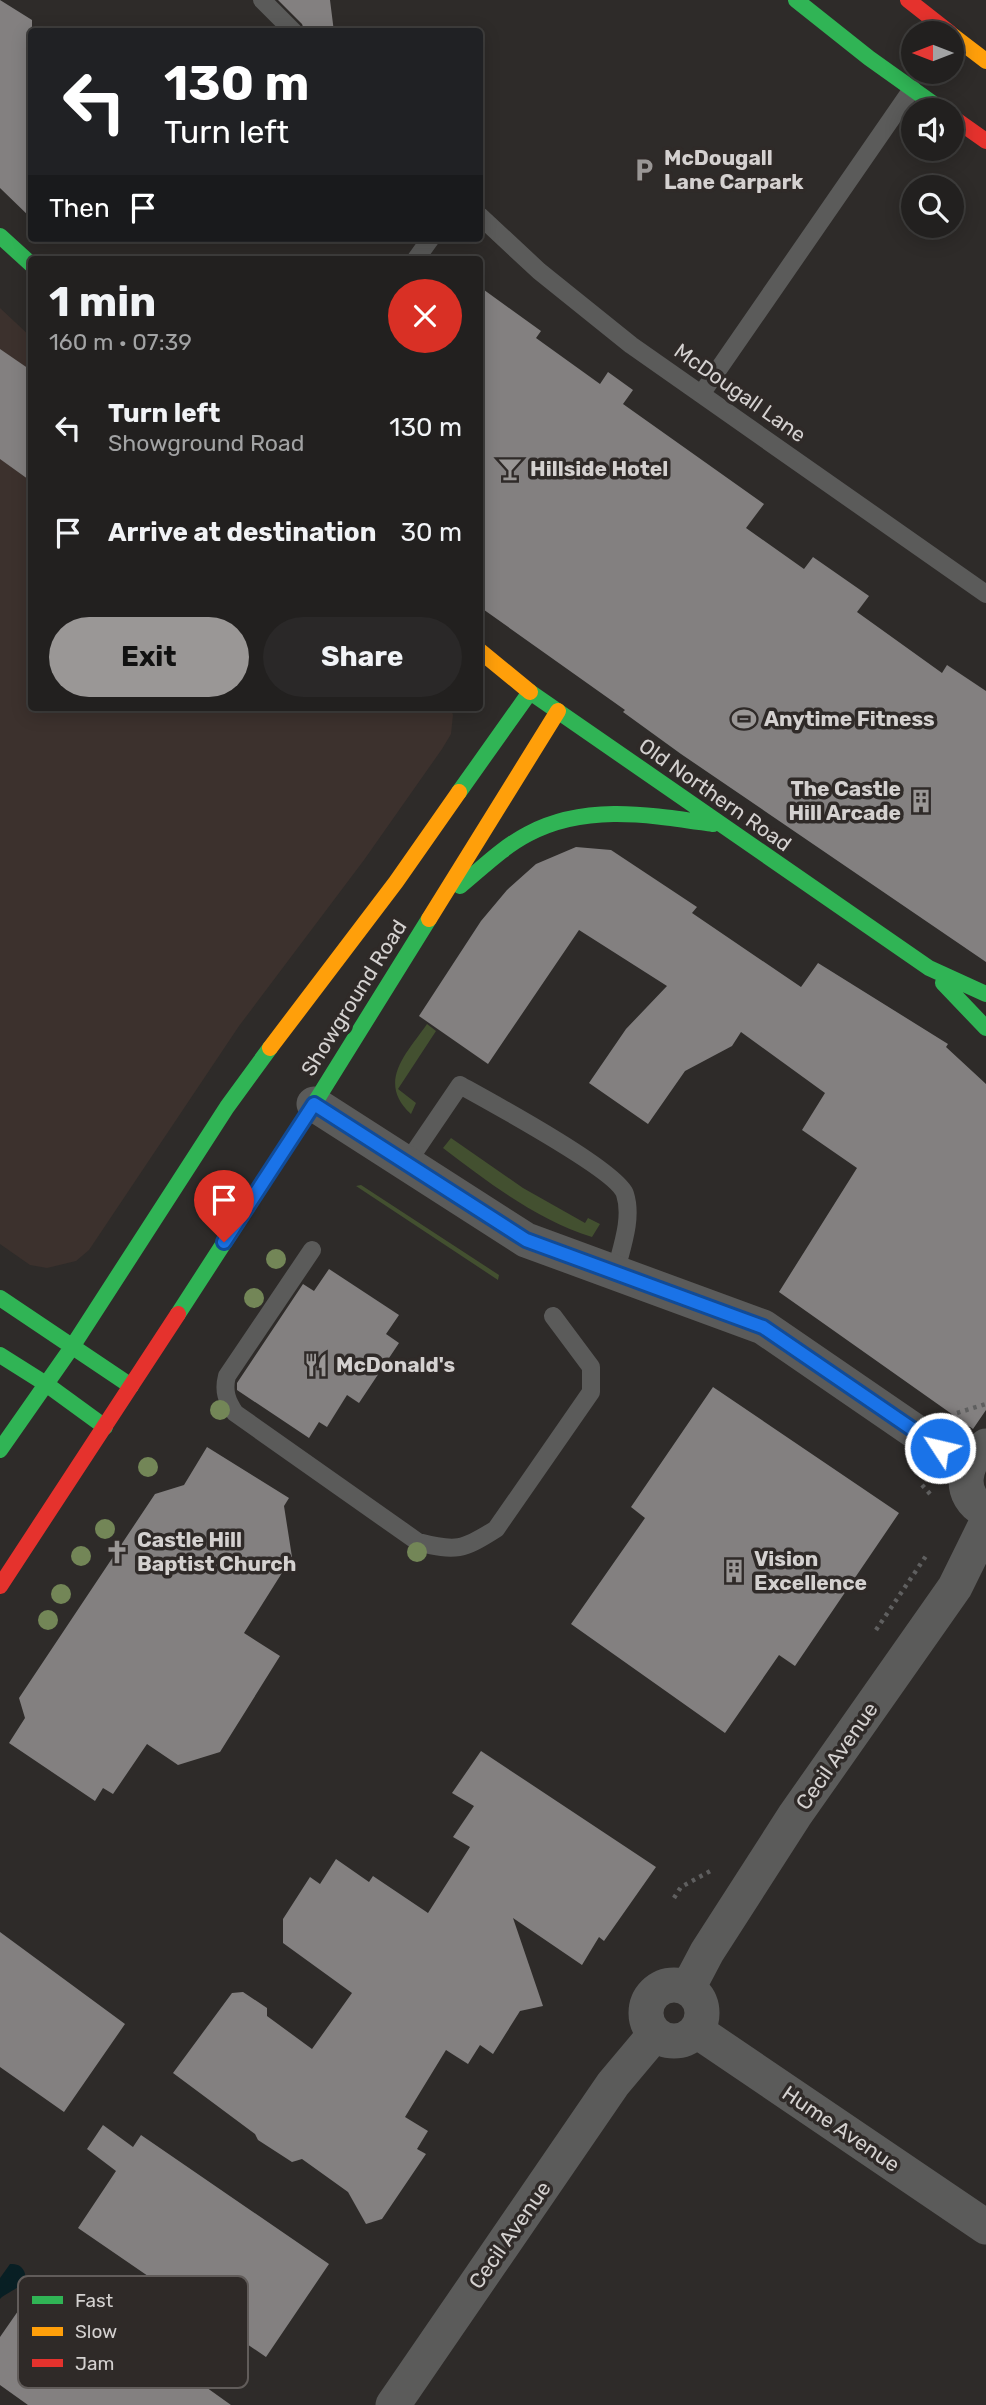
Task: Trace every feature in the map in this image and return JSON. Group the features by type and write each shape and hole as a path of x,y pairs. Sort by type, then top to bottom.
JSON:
{"main road":[{"path":"796,0 925,98"},
{"path":"908,0 935,21"},
{"path":"964,44 986,61"},
{"path":"912,89 916,84"},
{"path":"964,125 986,141"},
{"path":"0,236 28,261"},
{"name":"Old Northern Road","path":"483,653 530,692 929,968 986,994"},
{"name":"Showground Road","path":"0,1450 72,1347 227,1107 404,870 530,692"},
{"name":"Showground Road","path":"0,1586 314,1104 558,710"},
{"path":"436,905 508,846 530,832 566,818 614,813 721,826"},
{"name":"Old Northern Road","path":"929,968 986,1028"},
{"path":"0,1298 131,1386"},
{"path":"0,1355 105,1427"}],"street":[{"path":"314,1104 526,1240 763,1327 977,1457 967,1490 972,1500 986,1511"},
{"name":"Cecil Avenue","path":"688,1988 707,1952 795,1815 955,1587 986,1524"},
{"path":"670,1985 688,1988 700,2000 703,2016 696,2031 681,2041 671,2042 655,2034 646,2018 649,2000 655,1993 670,1985"},
{"name":"Hume Avenue","path":"696,2031 986,2227"},
{"name":"Cecil Avenue","path":"393,2405 613,2084 655,2034"}],"lane":[{"path":"262,0 290,28"},
{"path":"702,393 912,89"},
{"name":"McDougall Lane","path":"483,219 539,271 610,328 986,594"},
{"path":"407,1163 460,1085 472,1091 609,1175 625,1193 628,1220 615,1274"},
{"path":"312,1250 227,1376 227,1402 235,1413 418,1542 446,1550 472,1544 496,1529 592,1392 591,1367 553,1316"}],"path":[{"path":"957,1413 986,1404"},
{"path":"922,1485 931,1496"},
{"path":"871,1638 933,1545"},
{"path":"674,1898 681,1887 714,1870 722,1858"}],"shaded area":[{"path":"0,308 28,334 28,711 452,711 453,715 451,734 442,749 364,860 239,1026 89,1250 76,1261 47,1268 30,1265 0,1244"}],"green space":[{"path":"427,1024 436,1031 398,1089 416,1103 411,1114 401,1102 395,1079 404,1057"},
{"path":"451,1138 523,1188 585,1223 588,1218 600,1224 592,1237 532,1210 496,1187 443,1148"},
{"path":"361,1185 499,1275 498,1280 356,1186"}],"water":[{"path":"10,2264 22,2267 25,2276 18,2276 18,2287 0,2299 0,2278"}],"building":[{"path":"0,0 32,20 32,28 28,28 28,215 0,188"},
{"path":"278,0 330,0 334,28 304,28"},
{"path":"483,289 541,331 536,338 600,384 608,372 633,390 623,404 764,504 746,528 804,569 813,557 869,596 857,612 942,673 947,665 986,691 986,962 681,754 623,712 625,710 483,609"},
{"path":"0,349 28,368 28,479 0,459"},
{"path":"576,847 611,850 697,907 692,913 801,987 818,963 948,1044 946,1047 986,1084 986,1410 973,1429 779,1292 857,1168 802,1130 825,1093 741,1032 732,1046 685,1071 648,1124 589,1083 626,1029 667,986 579,930 488,1064 419,1016 481,921 507,890 536,864"},
{"name":"McDonald's","path":"329,1269 399,1315 386,1334 399,1343 359,1403 347,1395 327,1427 319,1422 309,1438 237,1390 237,1383 303,1284 314,1291"},
{"name":"Vision Excellence","path":"713,1387 899,1513 795,1666 779,1655 725,1733 571,1624 645,1518 631,1507"},
{"path":"207,1447 289,1498 284,1506 292,1557 244,1633 280,1656 220,1752 178,1765 147,1744 113,1794 103,1788 95,1801 9,1743 25,1718 19,1698 155,1494 184,1485"},
{"path":"481,1751 656,1867 604,1941 599,1937 582,1965 513,1918 543,2006 520,2011 493,2054 480,2045 468,2064 446,2050 405,2117 428,2131 417,2149 426,2154 382,2219 366,2224 348,2192 302,2159 292,2162 258,2140 255,2134 173,2073 232,1993 243,1992 267,2008 267,2016 312,2049 352,1993 283,1943 283,1919 310,1877 320,1884 336,1859 369,1882 373,1876 428,1913 470,1847 453,1837 474,1806 452,1793"},
{"path":"0,1932 125,2024 64,2112 0,2067"},
{"path":"103,2125 133,2147 141,2135 329,2264 266,2357 248,2345 248,2276 148,2276 78,2228 116,2171 87,2149"},
{"path":"18,2311 18,2388 207,2388 231,2405 28,2405 0,2385 0,2337"}],"traffic: fast":[{"path":"796,0 925,98"},
{"path":"0,236 28,261"},
{"path":"459,792 530,692 929,968 986,994"},
{"path":"460,886 519,839 550,824 573,818 643,815 713,824"},
{"path":"178,1314 314,1104 429,919"},
{"path":"943,983 986,1028"},
{"path":"0,1450 72,1347 227,1107 270,1048"},
{"path":"0,1298 131,1386"},
{"path":"0,1355 105,1427"}],"traffic: slow":[{"path":"964,44 986,61"},
{"path":"483,653 530,692"},
{"path":"429,919 558,711"},
{"path":"270,1048 396,882 459,792"}],"traffic: jam":[{"path":"908,0 935,21"},
{"path":"964,125 986,141"},
{"path":"0,1586 178,1314"}],"place":[{"name":"McDougall Lane Carpark","path":"644,170"},
{"name":"Hillside Hotel","path":"510,469"},
{"name":"Anytime Fitness","path":"744,719"},
{"name":"The Castle Hill Arcade","path":"921,801"},
{"name":"McDonald's","path":"316,1365"},
{"name":"Castle Hill Baptist Church","path":"117,1552"},
{"name":"Vision Excellence","path":"734,1571"}],"route":[{"path":"224,1242 314,1104 526,1240 763,1327 940,1448"}]}
